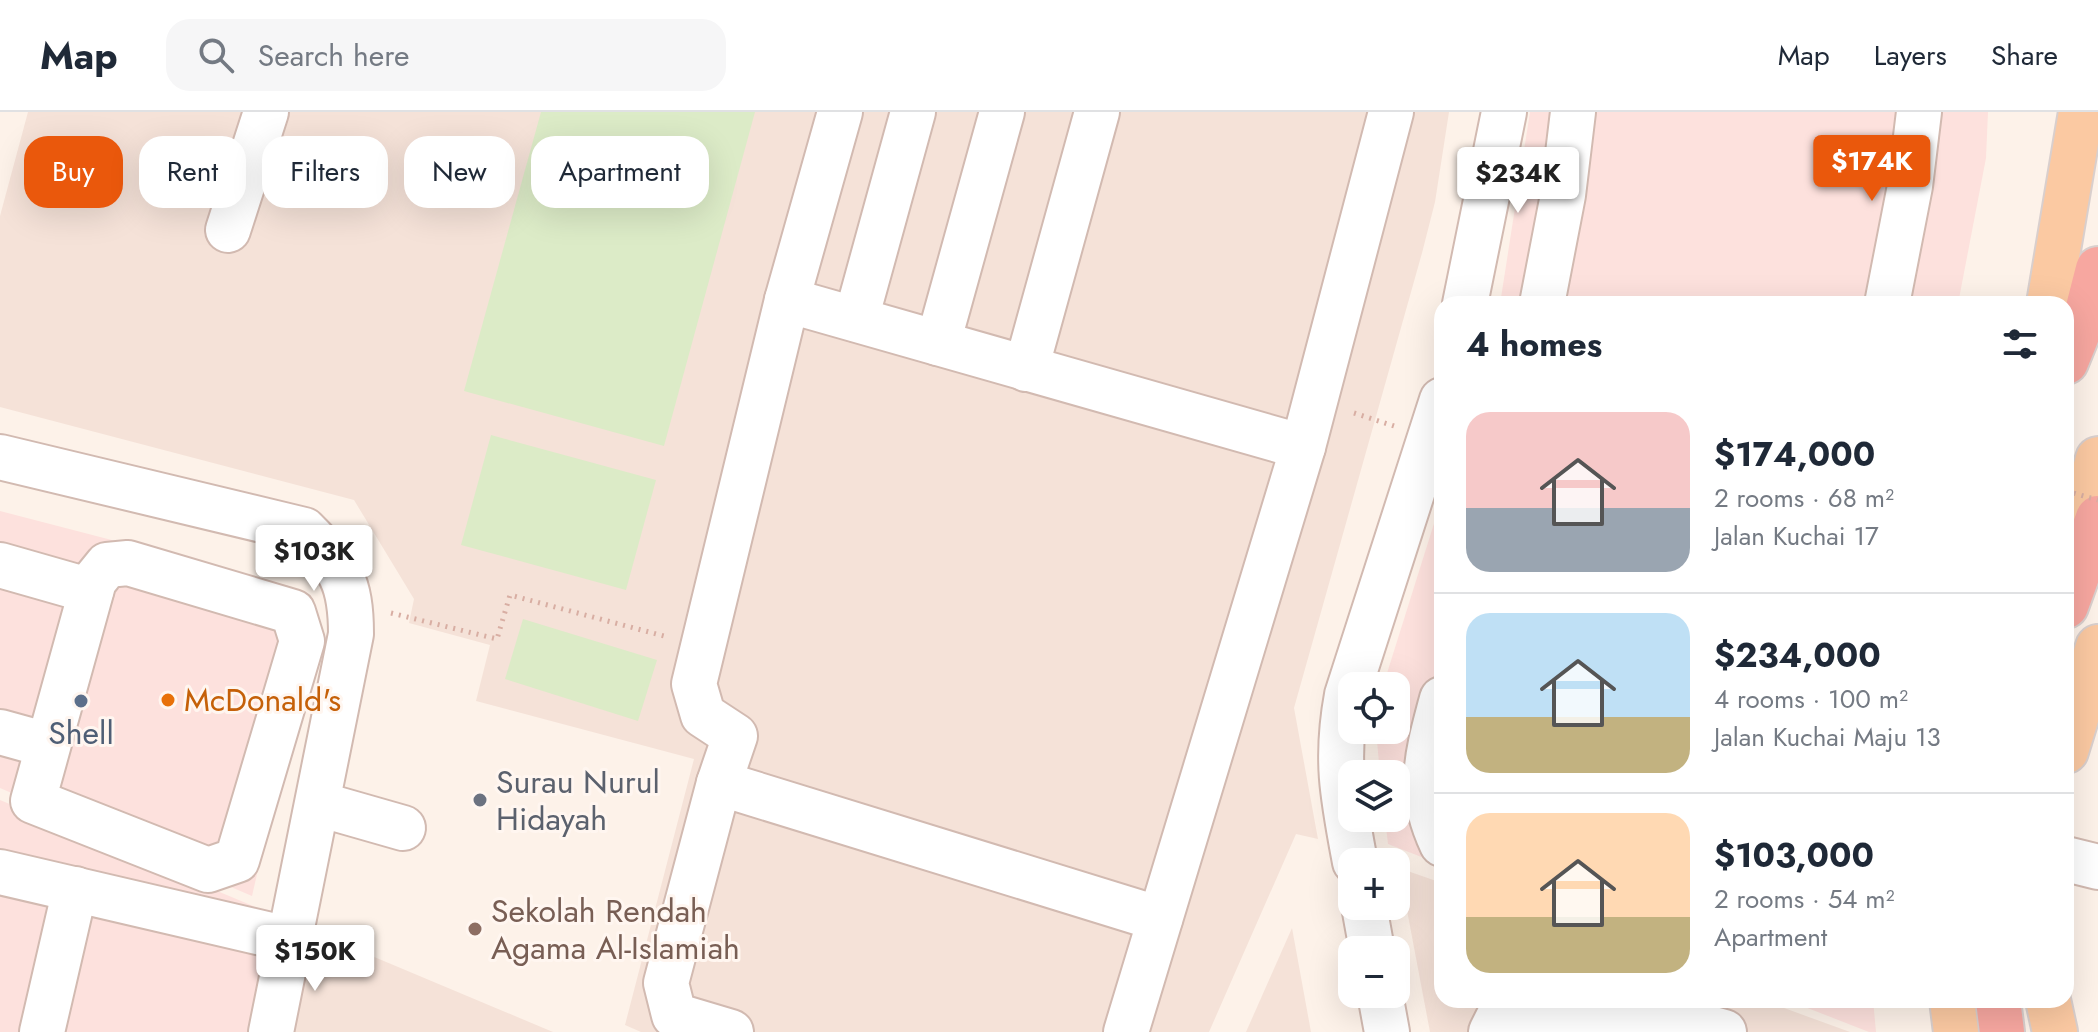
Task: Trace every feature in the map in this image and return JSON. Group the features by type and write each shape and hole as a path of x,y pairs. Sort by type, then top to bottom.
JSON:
{"highway":[{"path":"2074,342 2088,308 2098,269"},
{"path":"2074,584 2098,518"},
{"path":"1999,1008 2002,1032"}],"main road":[{"path":"2050,296 2081,112"},
{"path":"2074,544 2098,459"},
{"path":"2074,725 2098,647"},
{"path":"1953,1008 1956,1032"},
{"path":"2050,1008 2055,1032"}],"street":[{"path":"228,230 266,112"},
{"path":"731,1032 674,1015 666,983 719,783 735,736 703,715 694,684 787,300 840,112"},
{"path":"856,319 913,112"},
{"path":"938,343 1002,112"},
{"path":"1026,369 1097,112"},
{"path":"1126,1032 1303,447 1391,112"},
{"path":"1467,296 1504,112"},
{"path":"1544,296 1563,195 1573,112"},
{"path":"1888,296 1919,112"},
{"path":"787,300 1303,447"},
{"path":"1352,848 1339,774 1339,737 1347,695 1434,424"},
{"path":"0,457 304,530 329,555 345,578 351,604 351,634 292,940 271,1032"},
{"path":"128,563 293,612 302,641 237,860 208,870 33,801 91,591 94,581 107,565 128,563"},
{"path":"0,565 91,591"},
{"path":"1434,729 1427,756 1428,813 1434,826"},
{"path":"0,732 47,745"},
{"path":"719,783 1160,919"},
{"path":"319,804 403,828"},
{"path":"2074,861 2098,867"},
{"path":"0,872 292,940"},
{"path":"42,1032 75,889"},
{"path":"1383,1008 1387,1032"},
{"path":"1491,1032 1498,1018 1687,1022 1724,1032"}],"path":[{"path":"1315,401 1434,418"},
{"path":"2074,493 2098,500"},
{"path":"351,604 497,639 510,595 638,629"}],"shaded area":[{"path":"28,112 1449,112 1435,202 1422,253 1294,708 1318,839 1296,834 1209,1032 641,1032 625,1025 694,759 476,701 490,645 409,623 414,599 354,500 0,407 0,216"},
{"path":"1530,112 1988,112 1986,158 1960,296 1501,296"},
{"path":"0,511 289,586 311,639 252,896 0,788"},
{"path":"1434,523 1434,862 1410,853 1410,848 1388,844 1387,832 1410,832 1410,760 1379,760 1377,744 1410,744 1410,672 1387,672"},
{"path":"0,800 291,922 268,1032 0,1032"},
{"path":"1410,872 1434,880 1434,1008 1784,1008 1850,1032 1430,1032 1409,920"},
{"path":"291,922 553,1032 268,1032"},
{"path":"1292,928 1311,1032 1246,1032"},
{"path":"1808,1008 1874,1008 1876,1032"}],"green space":[{"path":"541,112 755,112 664,446 464,391 531,148 531,208 709,208 709,136 534,136"},
{"path":"491,435 656,480 626,590 461,545"},
{"path":"523,619 657,660 638,721 505,679"}],"place":[{"name":"McDonald's","path":"168,700"},
{"name":"Shell","path":"81,701"},
{"name":"Surau Nurul Hidayah","path":"480,800"},
{"name":"Sekolah Rendah Agama Al-Islamiah","path":"475,929"}]}
